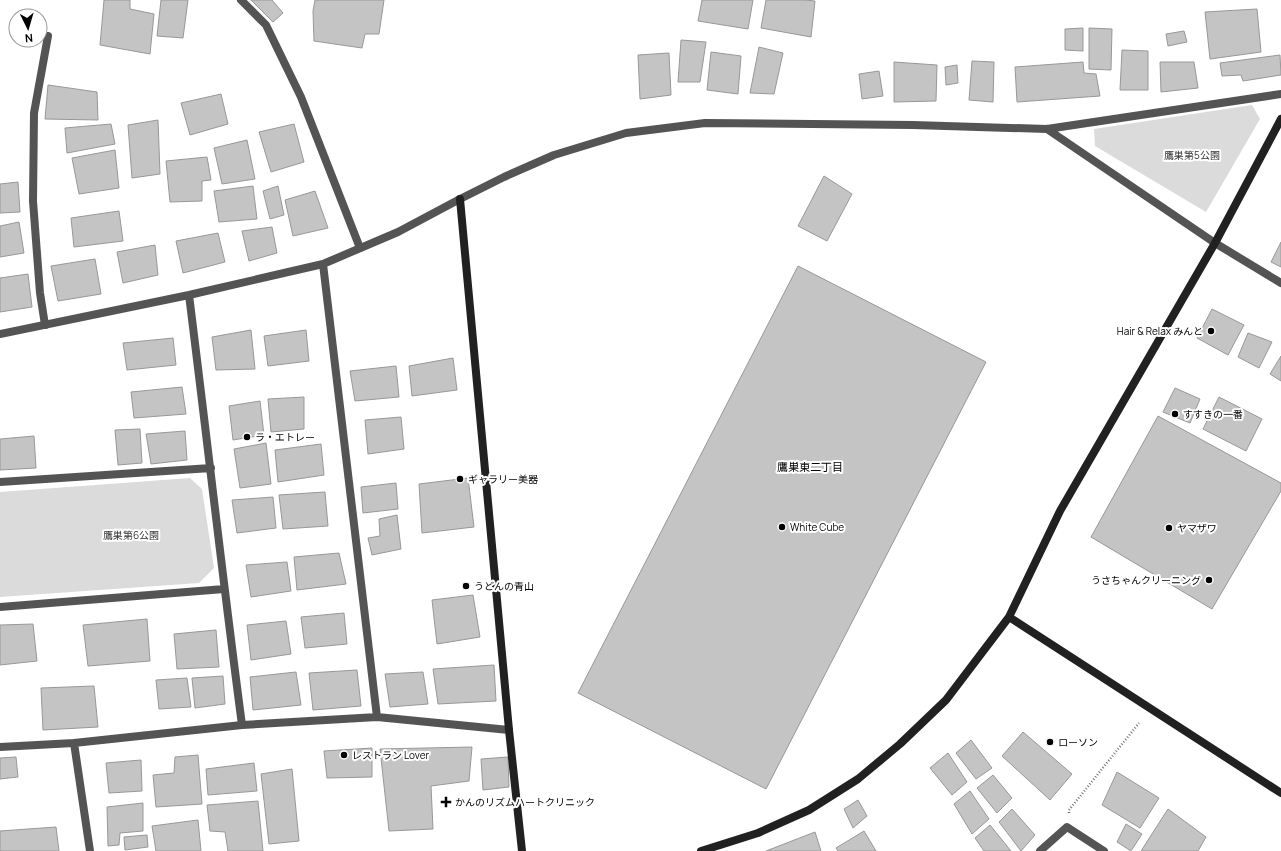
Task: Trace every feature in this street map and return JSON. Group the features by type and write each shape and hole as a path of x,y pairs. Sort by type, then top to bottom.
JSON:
{"street":[{"path":"241,0 266,25 301,97 360,248"},
{"path":"45,325 40,293 33,201 34,113 46,48"},
{"path":"0,334 190,295 323,264 398,232 504,177 554,155 626,133 705,123 913,125 1047,129 1281,94"},
{"path":"701,851 758,832 809,810 858,779 900,744 946,700 1009,617 1060,511 1214,243 1281,119"},
{"path":"1047,129 1214,243 1281,283"},
{"path":"460,199 509,730 522,851"},
{"path":"323,264 377,717"},
{"path":"190,295 224,590 242,725"},
{"path":"0,482 211,468"},
{"path":"0,607 224,590"},
{"path":"1009,617 1281,793"},
{"path":"0,747 74,744 242,725 377,717 509,730"},
{"path":"74,744 90,851"},
{"path":"1040,851 1067,827 1104,851"}],"path":[{"path":"1067,827 1069,810 1139,724"}],"green space":[{"name":"鷹巣第5公園","path":"1252,105 1260,119 1206,212 1095,146 1094,129"},
{"name":"鷹巣第6公園","path":"190,478 202,489 214,568 199,583 0,597 0,492"}],"building":[{"path":"104,0 130,0 130,9 154,14 150,54 100,45"},
{"path":"161,0 188,0 183,38 157,36"},
{"path":"251,0 272,0 283,13 273,22"},
{"path":"315,0 384,0 379,34 365,34 362,48 314,41 313,11"},
{"path":"702,0 753,0 748,29 698,21"},
{"path":"766,0 815,1 811,37 761,28"},
{"path":"1257,9 1261,52 1210,59 1205,12"},
{"path":"1083,28 1083,51 1065,50 1065,29"},
{"path":"1089,28 1112,29 1111,70 1089,69"},
{"path":"1184,31 1187,42 1168,46 1166,34"},
{"path":"681,40 706,42 700,82 678,82"},
{"path":"759,47 783,53 774,94 750,93"},
{"path":"1122,50 1148,51 1148,90 1120,90"},
{"path":"711,52 741,56 738,94 707,90"},
{"path":"669,53 671,95 640,99 638,55"},
{"path":"1280,55 1281,75 1243,81 1241,75 1222,76 1220,63"},
{"path":"972,61 994,62 993,102 969,100"},
{"path":"894,62 937,65 936,101 894,102"},
{"path":"1083,62 1084,73 1096,74 1100,96 1017,102 1015,67"},
{"path":"1160,62 1194,62 1198,88 1161,92"},
{"path":"957,65 958,83 946,85 945,67"},
{"path":"879,71 883,96 862,99 859,74"},
{"path":"48,85 97,92 98,120 45,119"},
{"path":"221,94 228,124 190,135 181,103"},
{"path":"158,120 160,174 132,178 128,125"},
{"path":"111,124 115,144 67,153 65,128"},
{"path":"294,124 304,162 271,172 259,132"},
{"path":"247,140 255,179 222,184 214,148"},
{"path":"115,150 119,188 79,194 72,158"},
{"path":"207,157 211,180 202,181 202,201 170,202 166,161"},
{"path":"824,176 852,194 827,241 798,226"},
{"path":"18,182 20,212 0,213 0,184"},
{"path":"253,186 257,219 219,222 214,191"},
{"path":"278,186 284,215 270,219 263,191"},
{"path":"315,191 328,228 293,236 285,200"},
{"path":"119,211 123,241 74,247 71,218"},
{"path":"19,222 24,253 0,257 0,226"},
{"path":"272,227 277,253 249,261 242,231"},
{"path":"218,233 225,262 183,273 176,241"},
{"path":"1281,242 1281,267 1271,262"},
{"path":"155,245 158,275 123,283 117,252"},
{"path":"95,259 101,294 58,301 51,266"},
{"name":"White Cube","path":"798,266 986,362 766,789 578,693"},
{"path":"28,274 32,307 0,312 0,278"},
{"path":"1212,309 1244,325 1228,355 1197,338"},
{"path":"251,330 255,369 216,370 212,337"},
{"path":"306,330 309,361 268,366 264,336"},
{"path":"1248,333 1272,342 1259,368 1238,357"},
{"path":"173,338 176,365 127,370 123,343"},
{"path":"1281,356 1281,381 1270,374"},
{"path":"453,358 457,390 412,396 409,366"},
{"path":"396,366 399,397 355,401 350,371"},
{"path":"182,387 186,414 134,418 131,392"},
{"path":"1175,388 1200,399 1190,423 1163,412"},
{"path":"304,397 304,429 271,432 268,399"},
{"path":"1219,397 1262,419 1246,451 1203,429"},
{"path":"260,401 264,435 233,440 229,406"},
{"path":"1158,416 1281,483 1281,491 1212,609 1091,537"},
{"path":"401,417 404,449 368,454 365,420"},
{"path":"140,429 142,463 118,465 115,430"},
{"path":"185,431 187,460 151,464 146,434"},
{"path":"34,436 36,468 0,470 0,439"},
{"path":"266,443 271,484 240,488 234,449"},
{"path":"321,444 324,475 278,482 275,450"},
{"path":"468,478 474,527 422,533 419,484"},
{"path":"396,483 398,509 363,513 361,487"},
{"path":"325,492 328,526 283,529 279,495"},
{"path":"273,497 276,528 237,533 232,500"},
{"path":"397,515 401,549 372,555 368,538 380,536 379,519"},
{"path":"339,553 346,584 297,590 294,557"},
{"path":"287,562 291,591 251,597 246,565"},
{"path":"473,595 480,637 437,644 432,600"},
{"path":"344,613 347,644 305,648 301,617"},
{"path":"147,619 150,661 88,666 83,625"},
{"path":"286,621 291,654 251,660 247,625"},
{"path":"33,624 37,661 0,665 0,625"},
{"path":"216,630 219,667 177,669 174,634"},
{"path":"494,665 496,701 438,704 433,669"},
{"path":"357,670 361,706 313,710 309,673"},
{"path":"296,672 301,705 253,710 250,677"},
{"path":"423,672 428,704 390,707 385,674"},
{"path":"223,676 225,704 195,708 192,678"},
{"path":"187,678 191,707 159,709 156,680"},
{"path":"94,686 98,727 43,730 41,688"},
{"path":"1023,732 1072,774 1050,800 1002,756"},
{"path":"971,740 992,768 976,779 956,753"},
{"path":"472,747 469,781 431,786 433,829 389,831 380,749"},
{"path":"372,748 372,777 327,778 324,751"},
{"path":"948,753 967,782 952,795 930,768"},
{"path":"198,755 202,804 156,807 153,775 174,773 175,757"},
{"path":"16,757 18,777 0,779 0,758"},
{"path":"508,757 509,787 483,790 481,759"},
{"path":"141,760 142,791 109,793 106,763"},
{"path":"254,763 257,791 208,795 206,769"},
{"path":"292,769 299,841 269,844 261,774"},
{"path":"1117,772 1159,798 1140,828 1102,805"},
{"path":"993,775 1012,798 997,813 977,788"},
{"path":"970,791 989,819 972,834 954,804"},
{"path":"858,800 867,816 853,828 844,809"},
{"path":"258,801 263,851 228,851 225,832 210,831 207,805"},
{"path":"143,803 143,831 120,833 119,845 108,846 107,807"},
{"path":"1012,809 1035,835 1021,851 999,822"},
{"path":"1168,809 1206,837 1198,851 1141,851"},
{"path":"198,820 201,851 156,851 152,826"},
{"path":"1126,824 1142,834 1131,851 1117,842"},
{"path":"990,825 1011,851 984,851 975,838"},
{"path":"56,827 59,851 0,851 0,831"},
{"path":"864,831 876,851 838,851 836,848"},
{"path":"815,832 821,851 766,851"},
{"path":"147,835 148,847 125,850 124,837"}],"place":[{"name":"Hair & Relax みんと","path":"1211,331"},
{"name":"すすきの一番","path":"1175,414"},
{"name":"ラ・エトレー","path":"247,437"},
{"name":"ギャラリー美器","path":"460,479"},
{"name":"White Cube","path":"782,527"},
{"name":"ヤマザワ","path":"1169,528"},
{"name":"うさちゃんクリーニング","path":"1209,580"},
{"name":"うどんの青山","path":"466,586"},
{"name":"ローソン","path":"1050,742"},
{"name":"レストラン Lover","path":"344,755"},
{"name":"かんのリズムハートクリニック","path":"446,802"}],"district":[{"name":"鷹巣東二丁目","path":"810,467"}]}
